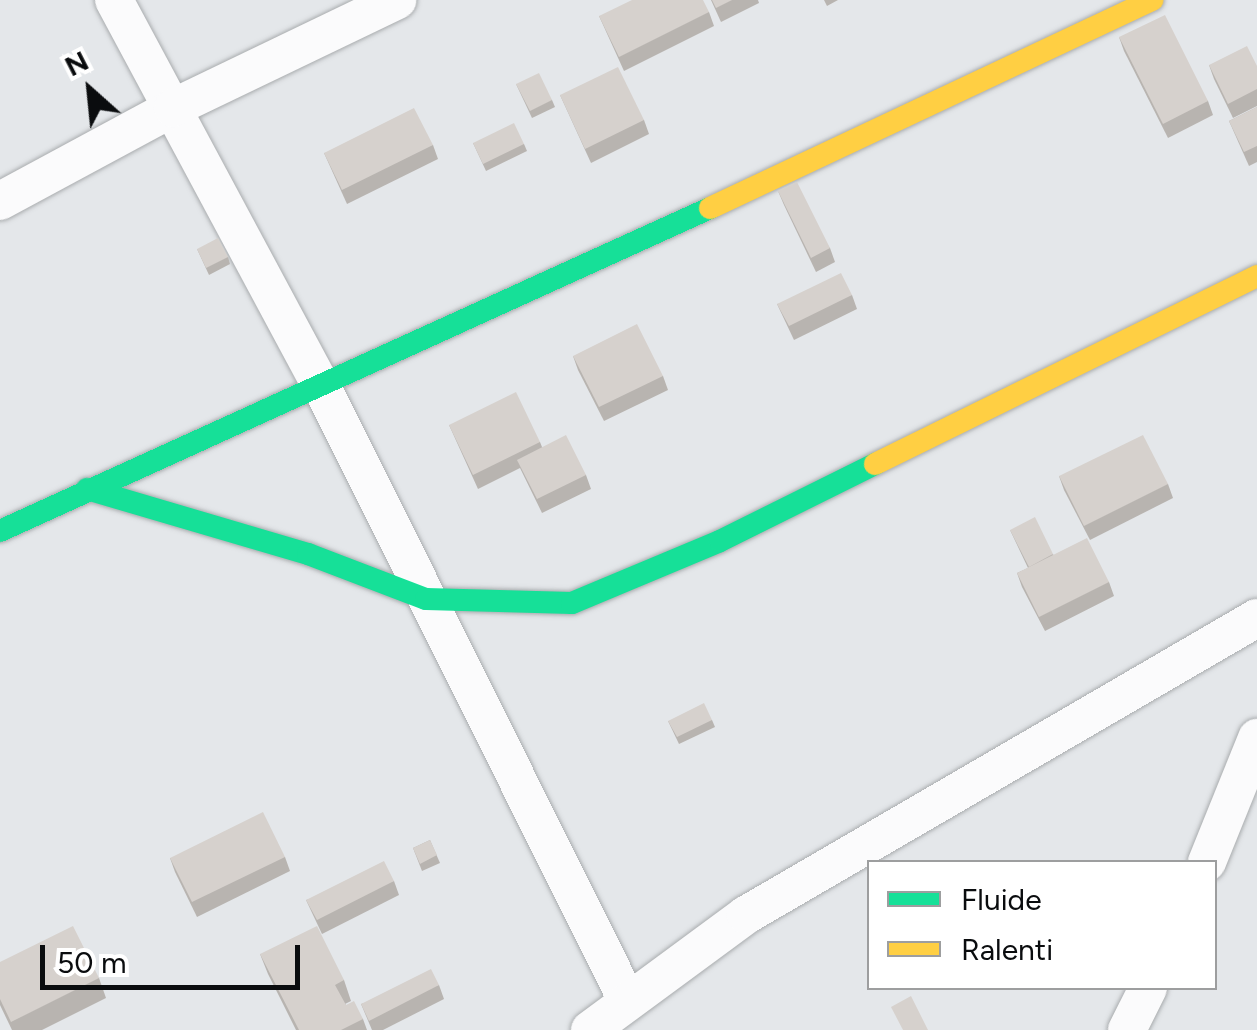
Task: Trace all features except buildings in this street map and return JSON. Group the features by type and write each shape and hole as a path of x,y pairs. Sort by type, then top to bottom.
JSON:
{"street":[{"path":"114,0 323,389 627,1000"},
{"path":"0,201 173,108 397,0"},
{"path":"0,531 323,389 1153,0"},
{"path":"88,490 308,554 426,599 572,603 720,541 1257,276"},
{"path":"590,1030 746,916 1257,618"},
{"path":"1208,860 1257,738"},
{"path":"1128,1030 1147,990"}],"traffic: fast":[{"path":"0,531 710,208"},
{"path":"87,489 308,554 426,599 572,603 720,541 875,464"}],"traffic: slow":[{"path":"710,208 1153,0"},
{"path":"875,464 1257,276"}]}
